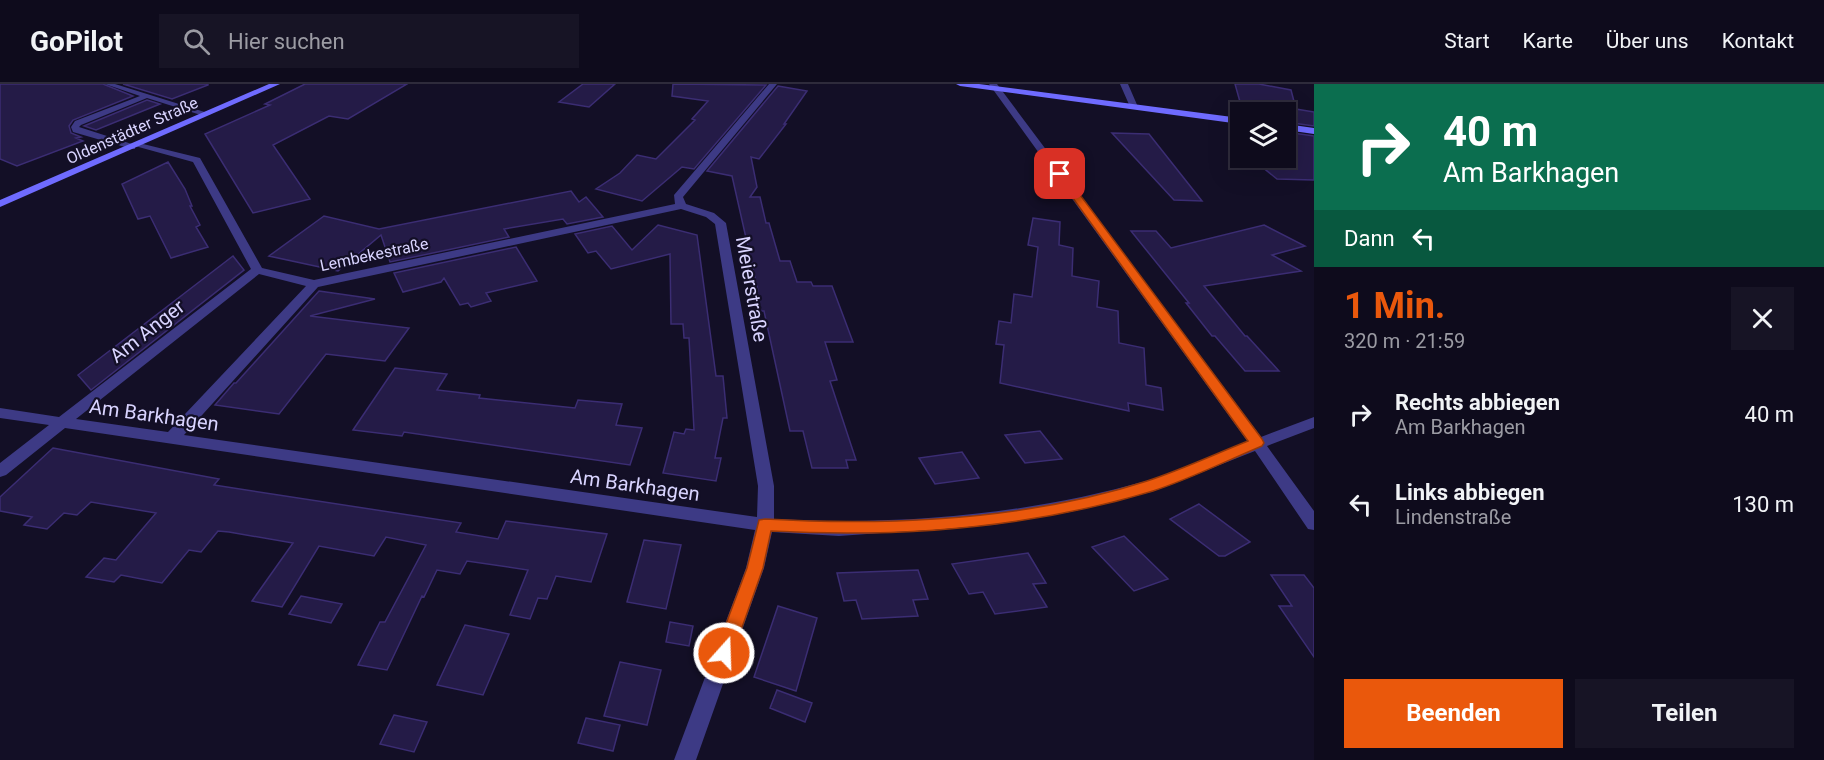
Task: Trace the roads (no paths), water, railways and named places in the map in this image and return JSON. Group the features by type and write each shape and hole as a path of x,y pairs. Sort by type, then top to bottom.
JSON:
{"street":[{"name":"Oldenstädter Straße","path":"0,204 276,84"},
{"path":"681,206 678,196 773,84"},
{"path":"960,84 995,86 1230,120"},
{"path":"1124,84 1134,107"},
{"path":"995,86 1314,524"},
{"path":"1296,128 1314,131"},
{"path":"135,145 196,160 257,270"},
{"name":"Lembekestraße","path":"257,270 314,284 681,206"},
{"name":"Meierstraße","path":"681,206 710,215 720,223 766,486 765,525"},
{"name":"Am Anger","path":"0,471 257,270"},
{"path":"171,439 314,284"},
{"name":"Am Barkhagen","path":"0,413 765,525 838,529 993,519 1070,506 1151,486 1314,422"},
{"path":"685,760 755,568 765,525"}],"lane":[{"path":"108,84 207,114"},
{"path":"135,145 76,130 75,127 78,123 146,96"}]}
